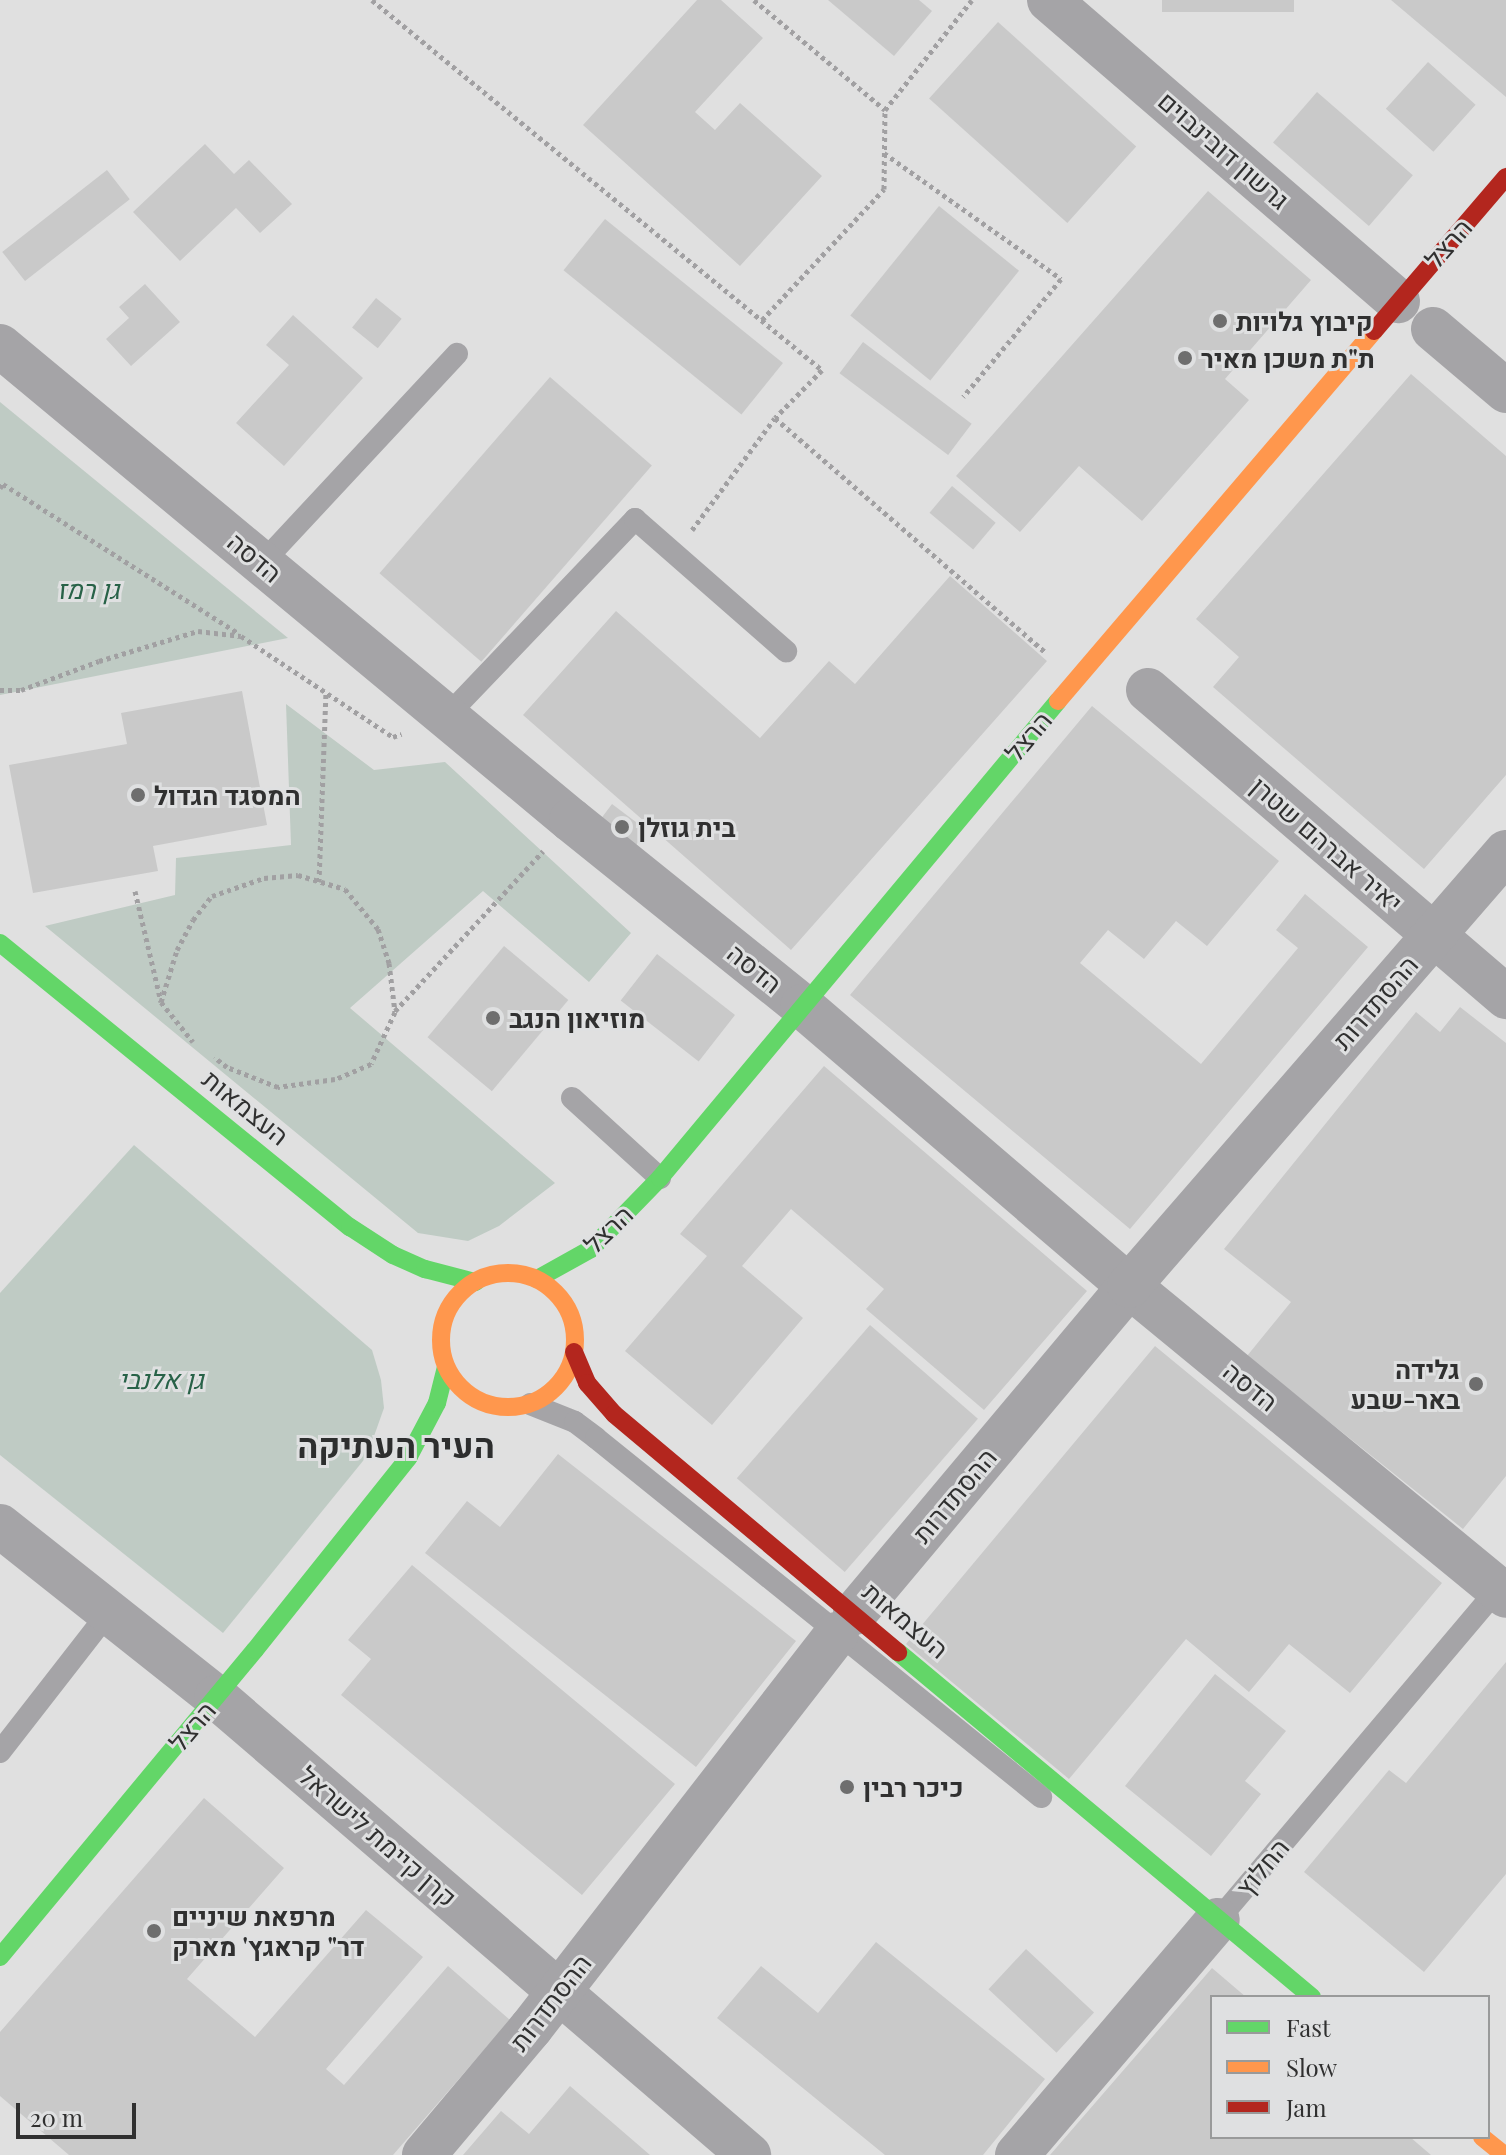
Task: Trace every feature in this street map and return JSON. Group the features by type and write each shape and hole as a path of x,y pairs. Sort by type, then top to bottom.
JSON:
{"street":[{"name":"גרשון דובינבוים","path":"1049,0 1398,301"},
{"name":"הרצל","path":"537,1279 591,1249 660,1178 1076,679 1506,177"},
{"path":"1433,329 1506,391"},
{"name":"הדסה","path":"0,346 571,820 802,1006 1129,1286 1503,1588"},
{"name":"יאיר אברהם שטרן","path":"1148,690 1506,997"},
{"name":"ההסתדרות","path":"435,2141 559,1992 846,1624 1129,1286 1506,852"},
{"name":"העצמאות","path":"0,943 350,1227 393,1255 425,1269 475,1282"},
{"path":"517,1273 537,1279 552,1288 572,1317 574,1352 560,1383 530,1404 510,1407 472,1397 457,1384 446,1367 442,1329 459,1293 495,1274 517,1273"},
{"name":"העצמאות","path":"574,1352 587,1383 614,1414 846,1624"},
{"name":"הרצל","path":"0,1957 216,1697 408,1458 437,1403 446,1367"},
{"name":"קרן קיימת לישראל","path":"0,1526 216,1697 749,2155"},
{"name":"העצמאות","path":"1218,1920 1310,1995"},
{"name":"החלוץ","path":"1017,2155 1218,1920"},
{"path":"1484,2139 1504,2155"}],"lane":[{"path":"262,563 457,354"},
{"path":"446,717 635,519 786,651"},
{"path":"572,1098 660,1178"},
{"name":"העצמאות","path":"530,1404 575,1422 846,1624 1011,1775 1218,1920"},
{"name":"החלוץ","path":"1218,1920 1503,1588"},
{"path":"0,1752 109,1612"}],"path":[{"path":"372,0 822,370 775,418 675,553"},
{"path":"754,0 885,110"},
{"path":"762,320 884,189 885,110 972,0"},
{"path":"884,153 1061,279 963,397"},
{"path":"775,418 1076,679"},
{"path":"1,485 241,636 393,737 446,717"},
{"path":"0,690 21,690 99,661 198,631 241,636"},
{"path":"319,882 326,692"},
{"path":"135,891 161,1002 194,1043 227,1067 278,1087 335,1079 371,1064 395,1012 571,820"},
{"path":"161,1002 177,950 193,920 212,896 264,878 298,875 345,889 378,929 389,963 395,1012"}],"green space":[{"name":"גן רמז","path":"0,402 288,638 0,695"},
{"path":"286,704 374,770 445,762 631,933 589,982 483,891 350,1008 555,1183 499,1226 468,1241 418,1233 45,926 175,895 176,858 291,845"},
{"name":"גן אלנבי","path":"134,1145 372,1350 381,1380 384,1408 367,1456 223,1633 0,1455 0,1293"}],"building":[{"path":"697,0 721,0 763,38 695,112 715,130 740,103 822,176 740,266 583,125"},
{"path":"828,0 919,0 932,11 894,56"},
{"path":"1162,0 1294,0 1294,12 1162,12"},
{"path":"1391,0 1506,0 1506,97"},
{"path":"998,22 1136,146 1067,223 929,99"},
{"path":"1428,62 1476,105 1433,152 1386,109"},
{"path":"1317,92 1413,175 1369,226 1273,143"},
{"path":"205,144 234,174 249,160 292,204 260,233 236,208 180,261 133,212"},
{"path":"107,170 130,199 25,281 2,252"},
{"path":"1208,191 1311,280 1225,379 1249,400 1142,521 1079,466 1020,532 956,476"},
{"path":"939,206 1019,271 930,380 850,316"},
{"path":"605,219 783,363 741,414 563,270"},
{"path":"145,284 180,322 131,366 106,339 129,318 119,307"},
{"path":"376,298 402,319 378,348 352,328"},
{"path":"293,315 363,378 284,466 236,423 289,365 266,345"},
{"path":"863,342 972,424 948,455 840,373"},
{"path":"1411,374 1506,456 1506,775 1424,869 1213,687 1239,657 1196,619"},
{"path":"550,377 652,466 481,662 379,573"},
{"path":"952,486 996,523 973,549 930,513"},
{"path":"950,576 1047,661 791,950 523,715 616,611 760,738 829,661 855,684"},
{"name":"המסגד הגדול","path":"242,691 267,825 153,846 158,871 33,893 9,765 127,744 121,713"},
{"path":"1092,706 1279,861 1207,946 1176,921 1144,959 1108,930 1080,963 1201,1064 1298,948 1276,930 1305,894 1368,947 1130,1229 850,995"},
{"name":"בית גוזלן","path":"612,804 647,830 632,850 597,824"},
{"path":"504,946 568,1000 492,1091 428,1037"},
{"path":"657,954 735,1015 699,1061 621,1000"},
{"path":"1460,1007 1506,1043 1506,1476 1463,1529 1247,1356 1291,1302 1224,1249 1416,1012 1440,1032"},
{"path":"824,1066 1087,1291 984,1410 866,1309 884,1289 791,1209 742,1266 803,1318 712,1425 625,1351 707,1256 680,1234"},
{"path":"870,1325 978,1419 845,1572 737,1478"},
{"path":"1155,1346 1442,1583 1350,1693 1289,1644 1249,1692 1186,1639 1069,1779 906,1644"},
{"path":"558,1454 796,1641 696,1767 425,1553 467,1501 500,1527"},
{"path":"412,1565 675,1784 582,1895 341,1695 371,1659 348,1640"},
{"path":"1506,1662 1506,1874 1424,1972 1304,1872 1389,1770 1406,1783"},
{"path":"1215,1674 1286,1731 1245,1781 1261,1794 1211,1856 1125,1786"},
{"path":"204,1798 284,1868 187,1979 255,2037 366,1910 423,1957 326,2069 344,2085 448,1966 510,2020 393,2155 69,2155 0,2096 0,2032"},
{"path":"876,1942 1045,2079 983,2155 885,2155 717,2018 761,1966 818,2013"},
{"path":"1026,1949 1094,2012 1057,2053 988,1989"},
{"path":"1212,1968 1244,1995 1210,1995 1210,2139 1412,2139 1431,2155 1050,2155"},
{"path":"570,2086 650,2155 463,2155 501,2111 529,2134"}],"traffic: fast":[{"path":"537,1279 591,1249 660,1178 1058,701"},
{"path":"0,943 350,1227 393,1255 425,1269 475,1282"},
{"path":"0,1957 255,1650 408,1458 437,1403 446,1367"},
{"path":"898,1652 1310,1995"}],"traffic: slow":[{"path":"1058,701 1374,331"},
{"path":"508,1273 534,1278 555,1293 570,1314 575,1340 570,1366 555,1387 534,1402 508,1407 482,1402 461,1387 446,1366 441,1340 446,1314 461,1293 482,1278 508,1273"},
{"path":"1484,2139 1504,2155"}],"traffic: jam":[{"path":"1374,331 1506,177"},
{"path":"574,1352 587,1383 614,1414 898,1652"}],"place":[{"name":"קיבוץ גלויות","path":"1220,321"},
{"name":"ת\"ת משכן מאיר","path":"1185,358"},
{"name":"המסגד הגדול","path":"138,795"},
{"name":"בית גוזלן","path":"622,827"},
{"name":"מוזיאון הנגב","path":"493,1018"},
{"name":"גלידה באר-שבע","path":"1476,1384"},
{"name":"כיכר רבין","path":"847,1787"},
{"name":"מרפאת שיניים דר\" קראגץ' מארק","path":"154,1931"}],"district":[{"name":"העיר העתיקה","path":"396,1445"}]}
